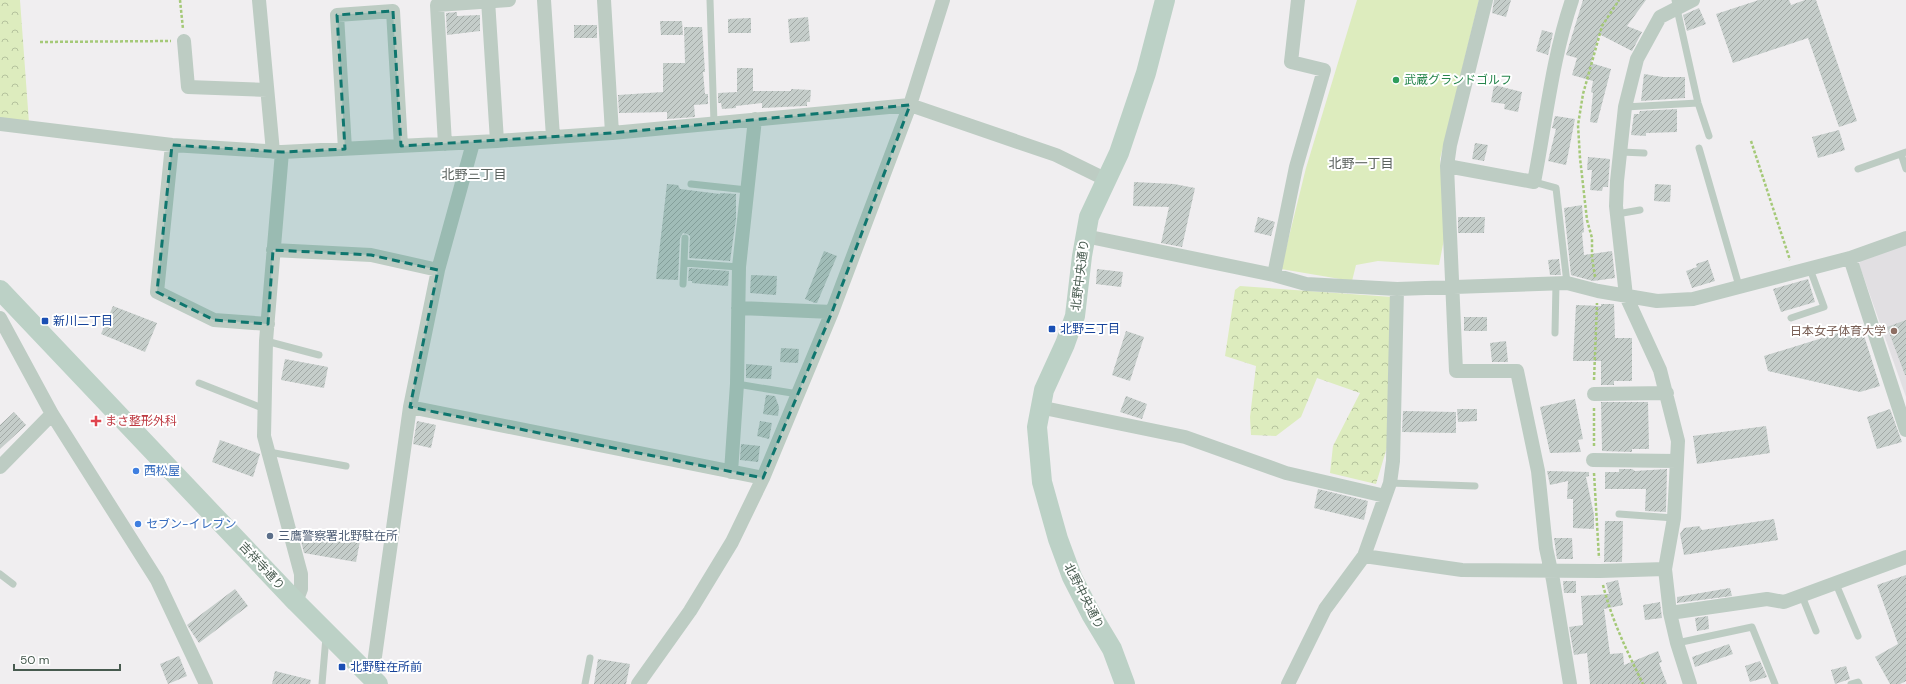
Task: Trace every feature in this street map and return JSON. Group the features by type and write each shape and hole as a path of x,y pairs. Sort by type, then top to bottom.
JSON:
{"street":[{"path":"259,0 266,90 278,152 273,250 266,341 264,436 301,574 301,589 296,602"},
{"path":"445,144 437,5 509,0"},
{"path":"544,0 553,137"},
{"path":"604,0 612,132"},
{"path":"638,684 646,676 694,604 732,542 763,478 832,312 910,105 943,0"},
{"name":"北野中央通り","path":"1125,684 1112,649 1091,614 1072,577 1049,511 1042,482 1037,445 1039,407 1044,390 1065,344 1075,316 1088,217 1119,153 1146,73 1165,0"},
{"path":"1274,275 1296,167 1324,70 1291,62 1298,0"},
{"path":"1486,0 1456,122 1447,166 1456,371 1517,370 1538,471 1549,570 1553,580 1570,684"},
{"path":"1447,166 1534,182 1545,111 1572,0"},
{"path":"1690,684 1677,643 1670,613 1665,569 1674,518 1678,441 1660,370 1626,296 1617,214 1617,181 1625,107 1630,80 1637,59 1660,17 1676,4 1693,0"},
{"path":"488,1 497,141"},
{"path":"345,149 337,15 393,11 401,146"},
{"path":"184,41 188,87 266,90"},
{"path":"0,124 172,145 278,152 473,143 910,105 1056,155 1107,180"},
{"path":"731,472 737,384 739,267 755,119"},
{"path":"375,681 410,407 438,270 473,143"},
{"path":"172,145 157,292 214,320 268,324"},
{"path":"1085,236 1274,275 1306,284 1397,289 1562,283 1598,292 1657,301 1693,300 1739,286 1810,270 1850,258 1906,238"},
{"path":"273,250 371,255 438,270"},
{"path":"1850,258 1906,430"},
{"path":"1288,684 1325,608 1364,556 1387,489 1394,461 1397,289"},
{"name":"吉祥寺通り","path":"1,294 296,602 375,681"},
{"path":"738,308 832,312"},
{"path":"0,318 52,414 157,580 206,684"},
{"path":"1594,394 1667,393"},
{"path":"410,407 763,478"},
{"path":"1039,407 1185,437 1286,473 1387,489"},
{"path":"0,466 52,414"},
{"path":"1593,460 1677,461"},
{"path":"1364,556 1462,570 1600,571 1665,569"},
{"path":"1670,613 1767,599 1784,602 1906,557"}],"lane":[{"path":"710,0 714,123"},
{"path":"1676,4 1698,103 1709,136"},
{"path":"1625,107 1698,103"},
{"path":"1699,148 1739,286"},
{"path":"1621,152 1644,153"},
{"path":"1858,169 1903,153 1906,169"},
{"path":"1534,182 1556,188 1562,283 1555,332"},
{"path":"691,184 747,190"},
{"path":"1617,214 1640,210"},
{"path":"684,284 685,238"},
{"path":"684,263 739,267"},
{"path":"1791,318 1824,307 1810,270"},
{"path":"266,341 319,355"},
{"path":"199,383 265,408"},
{"path":"737,384 798,394"},
{"path":"269,452 346,466"},
{"path":"1387,489 1475,486"},
{"path":"1619,514 1674,518"},
{"path":"0,574 13,584"},
{"path":"1836,584 1858,636"},
{"path":"1802,596 1816,631"},
{"path":"1677,643 1752,627 1775,684"},
{"path":"322,684 326,631"},
{"path":"585,684 590,658"},
{"path":"1851,684 1858,682 1859,684"}],"path":[{"path":"40,42 184,41 180,0"},
{"path":"1619,0 1602,26 1583,94 1578,125 1587,220 1592,238 1592,258 1598,292 1596,314 1593,460 1600,571 1610,612 1623,644 1643,684"},
{"path":"1752,141 1794,274"}],"highlighted area":[{"path":"393,11 401,146 612,133 910,105 832,312 763,478 410,407 438,270 371,255 273,250 268,324 214,320 157,292 172,145 282,152 345,149 337,15"}],"shaded area":[{"name":"日本女子体育大学","path":"1906,242 1906,397 1859,264 1862,257"}],"green space":[{"path":"0,0 20,0 29,123 0,119"},
{"name":"武蔵グランドゴルフ","path":"1357,0 1479,0 1440,159 1446,229 1439,265 1378,261 1356,265 1352,281 1281,269 1306,168"},
{"path":"1240,286 1392,297 1391,434 1376,484 1330,473 1333,446 1360,393 1317,378 1301,417 1276,436 1251,435 1250,417 1256,366 1225,356 1235,290"}],"building":[{"path":"1494,0 1511,0 1506,17 1492,13"},
{"path":"1583,0 1646,0 1627,26 1642,32 1632,51 1599,34 1591,63 1611,69 1597,123 1590,122 1593,81 1572,75 1577,58 1566,55"},
{"path":"1759,0 1789,0 1791,5 1805,0 1816,0 1857,121 1839,127 1808,38 1733,63 1716,14"},
{"path":"1699,8 1706,24 1687,31 1683,15"},
{"path":"457,12 457,16 480,15 480,31 447,35 446,13"},
{"path":"808,17 810,41 790,43 788,19"},
{"path":"751,18 751,33 728,33 728,19"},
{"path":"660,21 682,21 683,35 661,35"},
{"path":"574,25 597,25 597,38 574,38"},
{"path":"684,27 702,27 705,72 703,72 705,94 708,94 708,104 694,105 695,117 667,119 667,112 619,113 618,95 663,92 663,63 685,63"},
{"path":"1542,30 1553,33 1548,55 1536,51"},
{"path":"737,68 753,68 753,91 791,91 791,89 811,90 810,102 807,102 807,106 762,108 762,103 722,109 721,103 718,103 718,93 737,92"},
{"path":"1644,74 1663,77 1685,77 1685,98 1641,101"},
{"path":"1494,85 1522,92 1518,112 1504,109 1505,104 1491,102"},
{"path":"1677,109 1677,132 1646,133 1646,136 1631,135 1634,114 1639,114 1640,111"},
{"path":"1555,116 1575,119 1566,165 1548,161 1556,129 1552,128"},
{"path":"1839,130 1845,150 1818,158 1812,137"},
{"path":"1475,143 1488,145 1484,161 1472,159"},
{"path":"1588,157 1610,159 1608,187 1603,187 1602,191 1590,190 1592,170 1587,170"},
{"path":"1134,182 1174,184 1195,188 1182,247 1161,243 1169,207 1133,206"},
{"path":"667,184 678,185 680,189 720,194 736,194 736,219 730,261 689,258 690,236 683,233 680,238 678,280 656,279"},
{"path":"1655,184 1671,185 1670,202 1654,201"},
{"path":"1582,205 1584,255 1612,251 1615,278 1593,281 1571,275 1564,208"},
{"path":"1258,217 1275,222 1271,236 1254,232"},
{"path":"1458,217 1485,217 1484,233 1458,233"},
{"path":"824,251 837,256 817,303 815,303 805,299"},
{"path":"1559,259 1561,275 1550,275 1548,260"},
{"path":"1708,260 1715,281 1692,288 1686,271 1697,267 1696,264"},
{"path":"689,268 729,271 728,286 692,283 692,281 688,281"},
{"path":"1097,269 1123,272 1121,287 1096,284"},
{"path":"751,275 777,276 776,295 750,293"},
{"path":"1808,279 1815,302 1781,312 1773,289"},
{"path":"1601,304 1614,304 1615,338 1632,338 1632,381 1614,381 1614,385 1601,385 1601,361 1573,361 1576,305 1601,306"},
{"path":"113,306 157,323 145,352 101,334"},
{"path":"1464,317 1487,317 1487,331 1464,331"},
{"path":"1906,320 1906,375 1905,375 1887,327"},
{"path":"1861,326 1880,386 1860,392 1768,371 1764,356"},
{"path":"1126,331 1144,337 1130,381 1112,375"},
{"path":"1506,341 1508,362 1492,362 1490,343"},
{"path":"781,348 799,349 798,363 780,362"},
{"path":"285,359 328,367 324,388 281,380"},
{"path":"746,364 772,366 771,379 746,378"},
{"path":"766,395 775,396 779,407 778,416 763,414"},
{"path":"1126,396 1147,404 1142,419 1120,412"},
{"path":"1575,399 1583,439 1578,440 1581,452 1550,453 1540,407"},
{"path":"1601,402 1648,402 1649,449 1632,449 1632,452 1602,451"},
{"path":"1457,409 1477,409 1477,421 1458,422"},
{"path":"1890,409 1902,442 1877,449 1867,417"},
{"path":"1403,411 1456,412 1456,433 1402,432"},
{"path":"14,412 26,425 0,449 0,425"},
{"path":"417,421 436,425 431,448 413,444"},
{"path":"760,421 772,423 769,439 757,436"},
{"path":"1766,426 1770,453 1697,464 1693,436"},
{"path":"220,440 260,454 253,477 212,462"},
{"path":"741,444 760,446 758,462 740,460"},
{"path":"1619,469 1632,469 1635,471 1667,469 1666,512 1645,511 1646,489 1605,489 1605,472 1619,472"},
{"path":"1547,471 1589,472 1589,476 1586,477 1594,515 1594,529 1573,528 1573,499 1567,499 1568,481 1550,485"},
{"path":"1318,489 1368,501 1364,520 1314,508"},
{"path":"1774,519 1778,540 1684,555 1680,534 1684,528 1699,526 1702,530"},
{"path":"1605,521 1623,521 1622,562 1604,562"},
{"path":"301,531 360,541 356,562 304,553 300,537"},
{"path":"1554,538 1572,538 1573,559 1557,559"},
{"path":"1906,575 1906,681 1900,684 1890,684 1875,657 1898,644 1877,585"},
{"path":"1618,580 1623,605 1604,609 1610,654 1623,653 1624,665 1658,651 1662,662 1659,663 1667,684 1590,684 1587,653 1574,655 1569,627 1583,625 1581,596 1609,594 1606,583"},
{"path":"1563,581 1576,581 1576,593 1564,593"},
{"path":"1730,588 1732,596 1677,603 1677,597"},
{"path":"235,589 248,606 199,643 187,625"},
{"path":"1660,602 1662,618 1645,620 1643,605"},
{"path":"1708,616 1709,629 1697,631 1695,618"},
{"path":"1729,644 1733,654 1695,667 1692,657"},
{"path":"179,656 187,676 168,684 160,664"},
{"path":"598,659 630,664 626,684 594,684"},
{"path":"1760,661 1767,677 1750,682 1745,666"},
{"path":"1846,666 1850,679 1835,684 1831,670"},
{"path":"275,671 311,680 310,684 272,684"}],"place":[{"name":"武蔵グランドゴルフ","path":"1396,80"},
{"name":"新川二丁目","path":"45,321"},
{"name":"北野三丁目","path":"1052,329"},
{"name":"日本女子体育大学","path":"1894,331"},
{"name":"まさ整形外科","path":"96,421"},
{"name":"西松屋","path":"136,471"},
{"name":"セブン-イレブン","path":"138,524"},
{"name":"三鷹警察署北野駐在所","path":"270,536"},
{"name":"北野駐在所前","path":"342,667"}],"district":[{"name":"北野一丁目","path":"1361,163"},
{"name":"北野三丁目","path":"474,174"}]}
